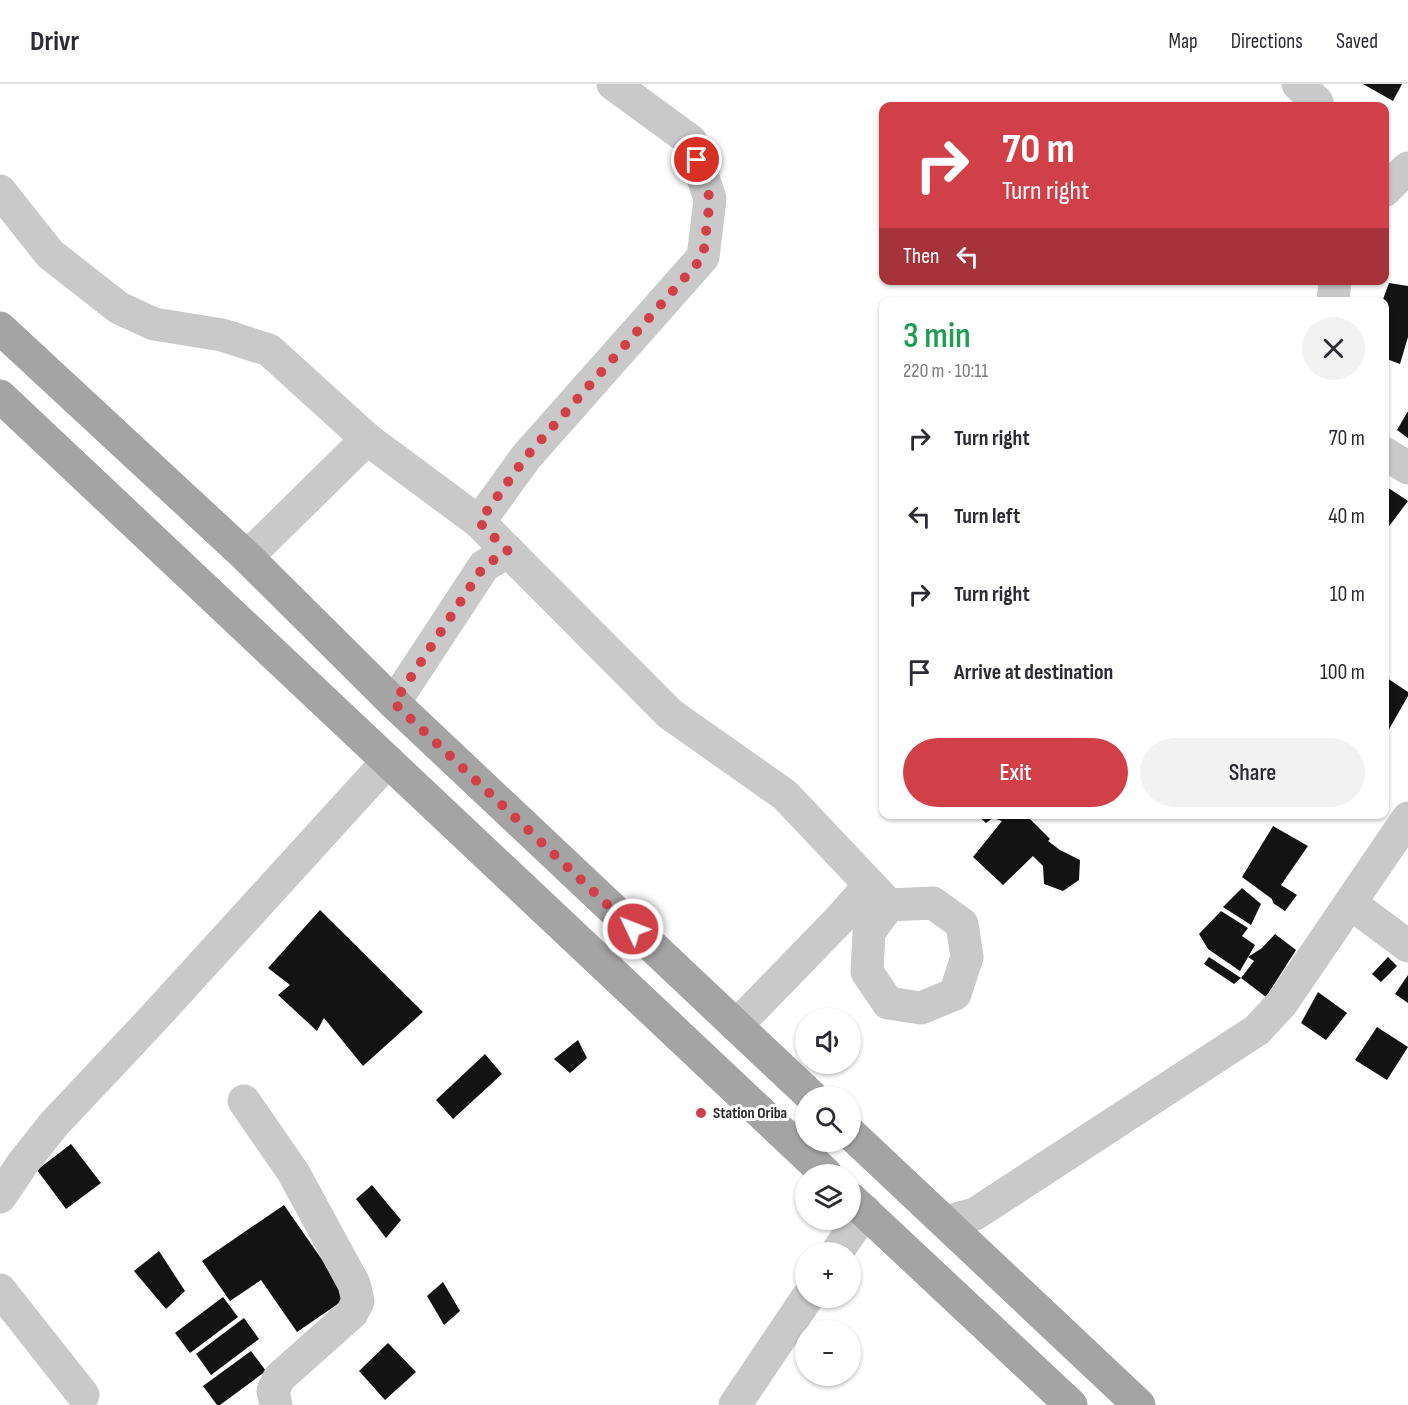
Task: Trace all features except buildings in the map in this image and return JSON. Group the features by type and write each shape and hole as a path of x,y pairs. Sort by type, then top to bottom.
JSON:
{"main road":[{"path":"0,328 247,557 394,703 800,1086"},
{"path":"0,396 815,1164"},
{"path":"861,1143 1139,1405"},
{"path":"861,1207 1071,1405"}],"street":[{"path":"479,522 526,457 703,257 710,199 691,141 613,84"},
{"path":"1298,84 1317,102"},
{"path":"1389,186 1408,168"},
{"path":"0,191 50,254 120,308 154,324 222,334 269,350 367,440 479,522 670,714 785,795 880,895 840,919 736,1026"},
{"path":"247,557 367,440"},
{"path":"1389,456 1408,468"},
{"path":"394,703 484,566 508,551"},
{"path":"0,1197 22,1163 54,1124 388,761"},
{"path":"945,1222 975,1214 1257,1030 1282,1003 1408,818"},
{"path":"1350,903 1408,946"},
{"path":"244,1101 293,1172 354,1284 358,1301 352,1313 279,1377 273,1392 276,1405"},
{"path":"0,1290 83,1395"},
{"path":"735,1405 800,1308"}],"place":[{"name":"Station Oriba","path":"701,1113"}],"route":[{"path":"633,929 394,703 484,566 508,551 479,522 526,457 703,257 710,199 697,160"}]}
